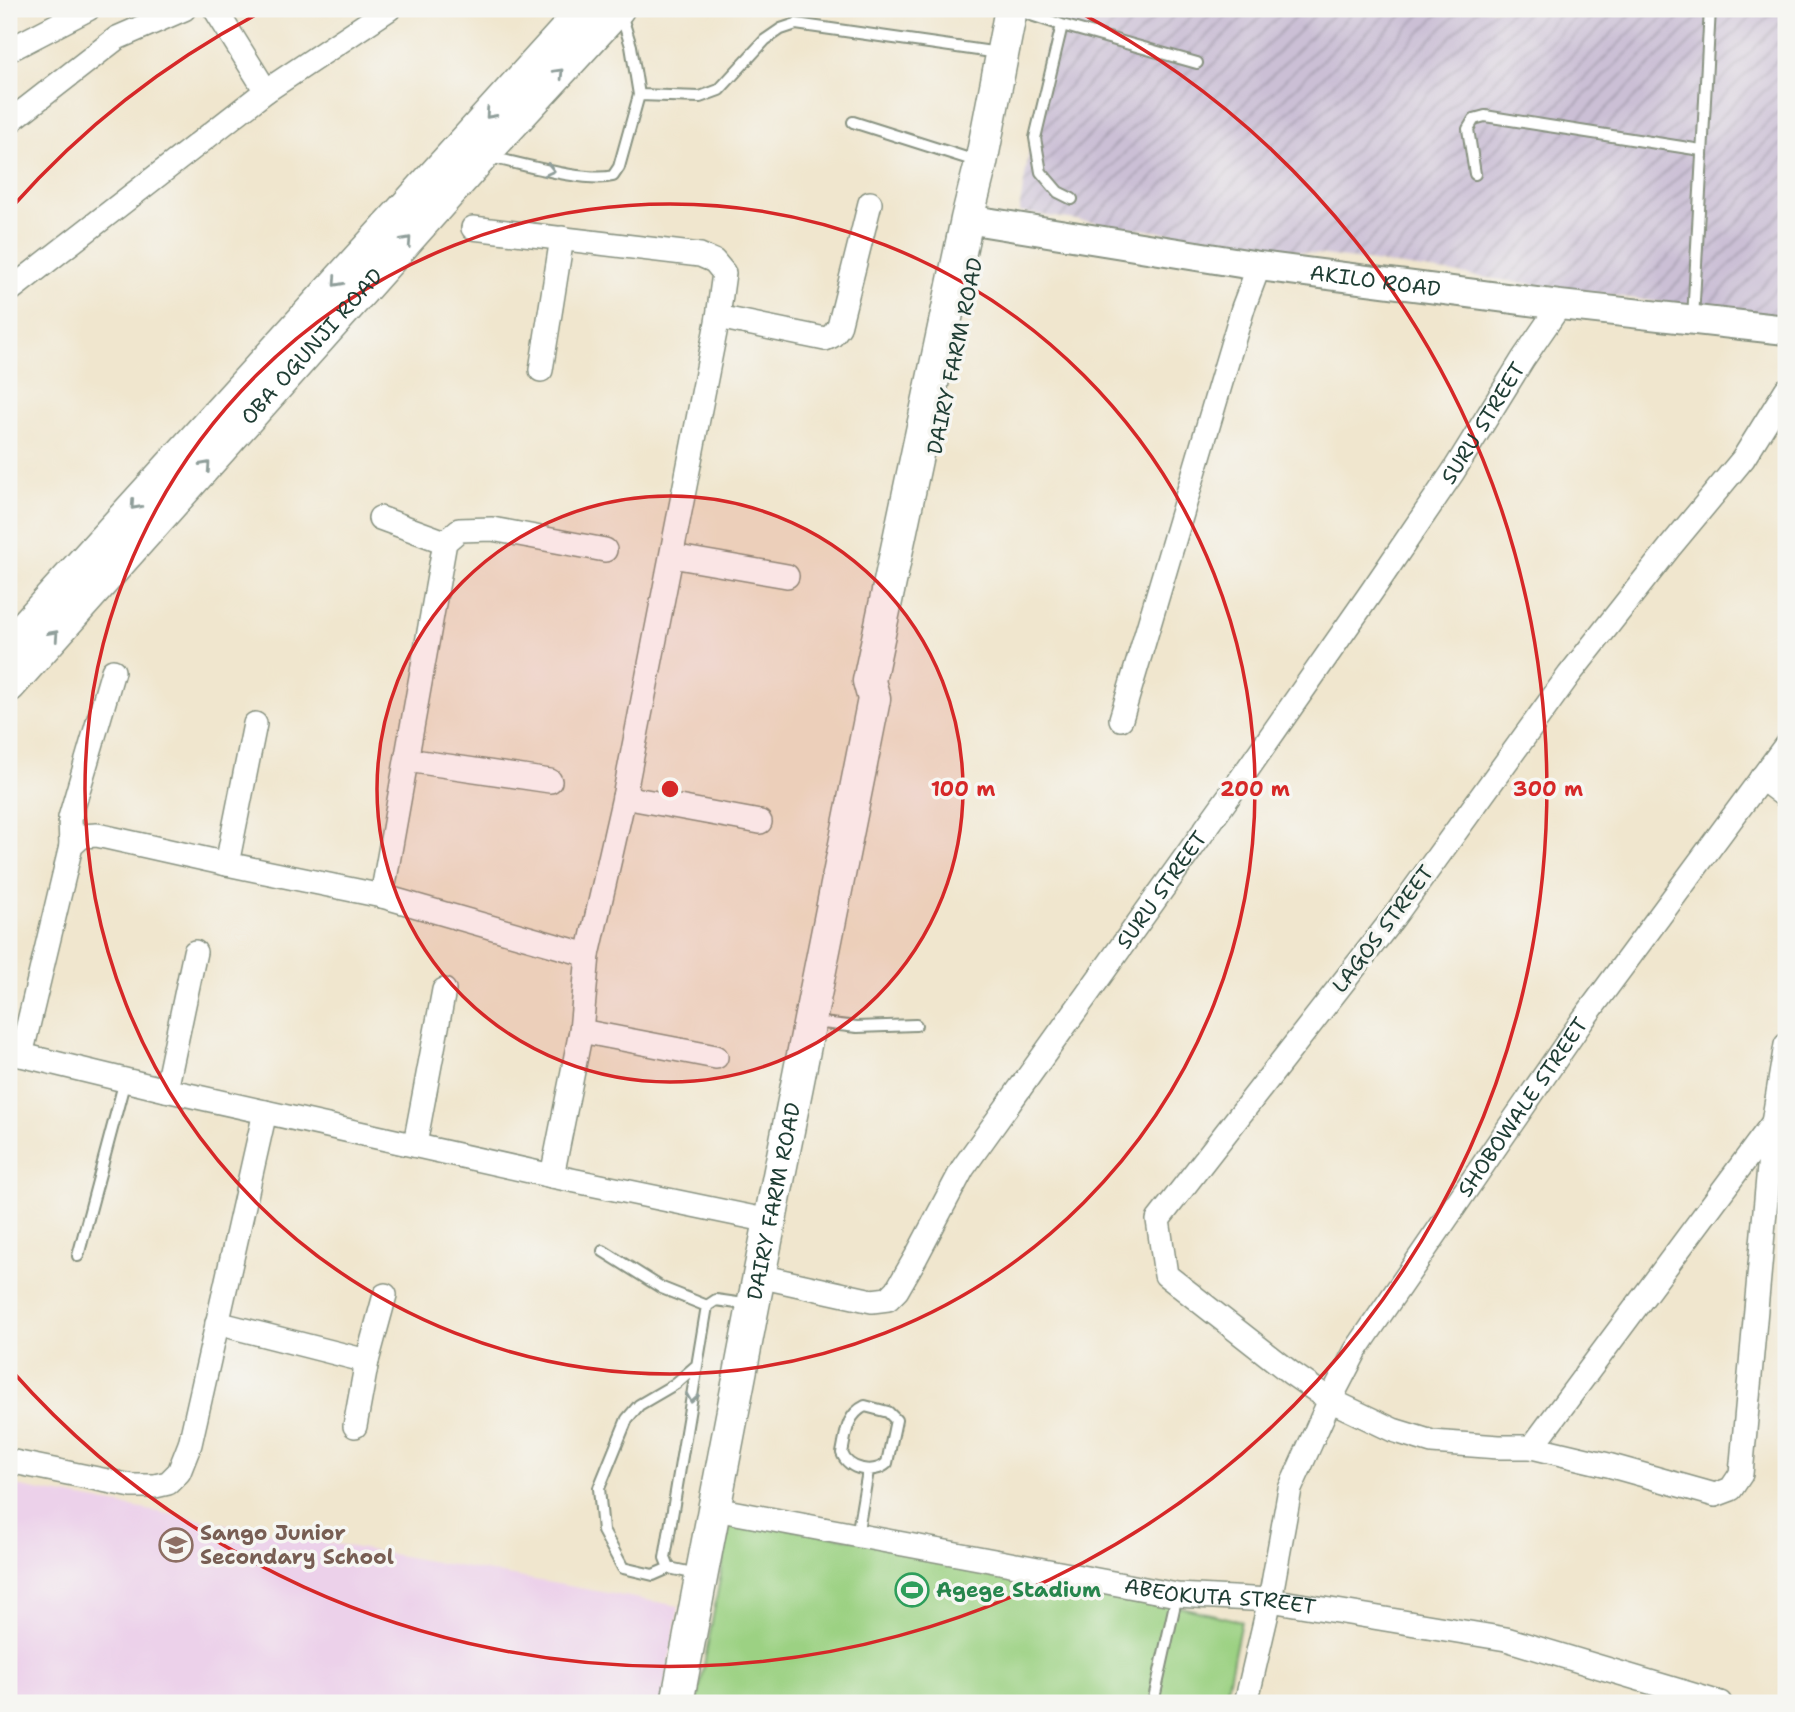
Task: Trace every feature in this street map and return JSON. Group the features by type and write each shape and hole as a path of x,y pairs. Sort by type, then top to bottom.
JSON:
{"main road":[{"name":"OBA OGUNJI ROAD","path":"9,686 432,195 585,9"},
{"name":"OBA OGUNJI ROAD","path":"9,644 432,195 483,155 619,9"},
{"name":"DAIRY FARM ROAD","path":"975,221 981,163 1003,54 1022,10"},
{"name":"DAIRY FARM ROAD","path":"677,1703 874,699 870,681 1022,10"}],"street":[{"path":"9,50 88,9"},
{"path":"9,122 117,38 184,9"},
{"path":"215,9 266,91"},
{"path":"9,291 266,91 389,9"},
{"path":"718,317 825,339 832,336 839,327 870,203"},
{"name":"AKILO ROAD","path":"975,221 1259,266 1560,305 1786,330"},
{"path":"473,229 700,255 714,261 724,273 718,317 624,797 588,955 581,1031 552,1176"},
{"path":"541,370 562,238"},
{"path":"1121,719 1243,308 1259,266"},
{"name":"SURU STREET","path":"756,1291 872,1301 888,1299 897,1290 963,1168 1372,591 1453,472 1560,305"},
{"name":"LAGOS STREET","path":"1786,390 1743,459 1569,675 1394,917 1158,1220 1166,1275 1291,1373 1330,1399 1393,1430 1433,1442 1532,1447 1715,1495 1731,1489 1741,1474 1773,1123 1786,1045"},
{"path":"380,518 445,542"},
{"path":"382,895 445,542 459,530 492,528 605,550"},
{"path":"672,556 786,576"},
{"path":"113,671 70,818 71,846 15,1054 552,1176 770,1221"},
{"path":"226,864 254,724"},
{"name":"SHOBOWALE STREET","path":"1246,1703 1270,1600 1290,1489 1330,1399 1356,1350 1583,1021 1786,745"},
{"path":"407,760 550,781"},
{"path":"1761,778 1786,797"},
{"path":"624,797 760,822"},
{"path":"71,846 82,836 97,835 382,895 588,955"},
{"path":"166,1090 195,952"},
{"path":"415,1144 444,990"},
{"path":"581,1031 716,1057"},
{"path":"9,1461 132,1486 168,1483 179,1472 190,1444 265,1112"},
{"path":"1532,1447 1773,1123"},
{"path":"355,1426 367,1360 385,1295"},
{"path":"217,1323 367,1360"},
{"name":"ABEOKUTA STREET","path":"715,1509 1177,1595 1270,1600 1506,1639 1720,1703"}],"lane":[{"path":"483,155 566,174 603,178 613,176 619,167 639,95 631,46 619,9"},
{"path":"1693,319 1710,9"},
{"path":"1022,10 1062,25 1198,63"},
{"path":"639,95 700,97 719,90 765,40 780,29 796,24 1003,54"},
{"path":"1062,25 1035,138 1041,172 1058,192 1072,199"},
{"path":"1475,174 1468,129 1474,119 1485,116 1701,150"},
{"path":"853,122 981,163"},
{"path":"810,1021 857,1027 916,1025"},
{"path":"78,1256 125,1080"},
{"path":"603,1251 662,1288 707,1306"},
{"path":"669,1568 665,1558 707,1306 716,1300 756,1291"},
{"path":"697,1364 675,1384 639,1405 627,1419 599,1488 603,1531 624,1568 653,1575 669,1568 702,1575"},
{"path":"864,1406 888,1412 896,1420 887,1463 883,1467 868,1471 849,1464 842,1453 850,1418 864,1406"},
{"path":"856,1536 868,1471"},
{"path":"1153,1703 1177,1595"}],"shaded area":[{"path":"1053,9 1786,9 1786,320 1019,212"},
{"name":"Sango Junior Secondary School","path":"9,1485 679,1606 662,1703 9,1703"}],"green space":[{"name":"Agege Stadium","path":"731,1519 973,1559 1241,1621 1224,1703 697,1703"}],"place":[{"name":"Sango Junior Secondary School","path":"176,1545"},
{"name":"Agege Stadium","path":"912,1590"}]}
